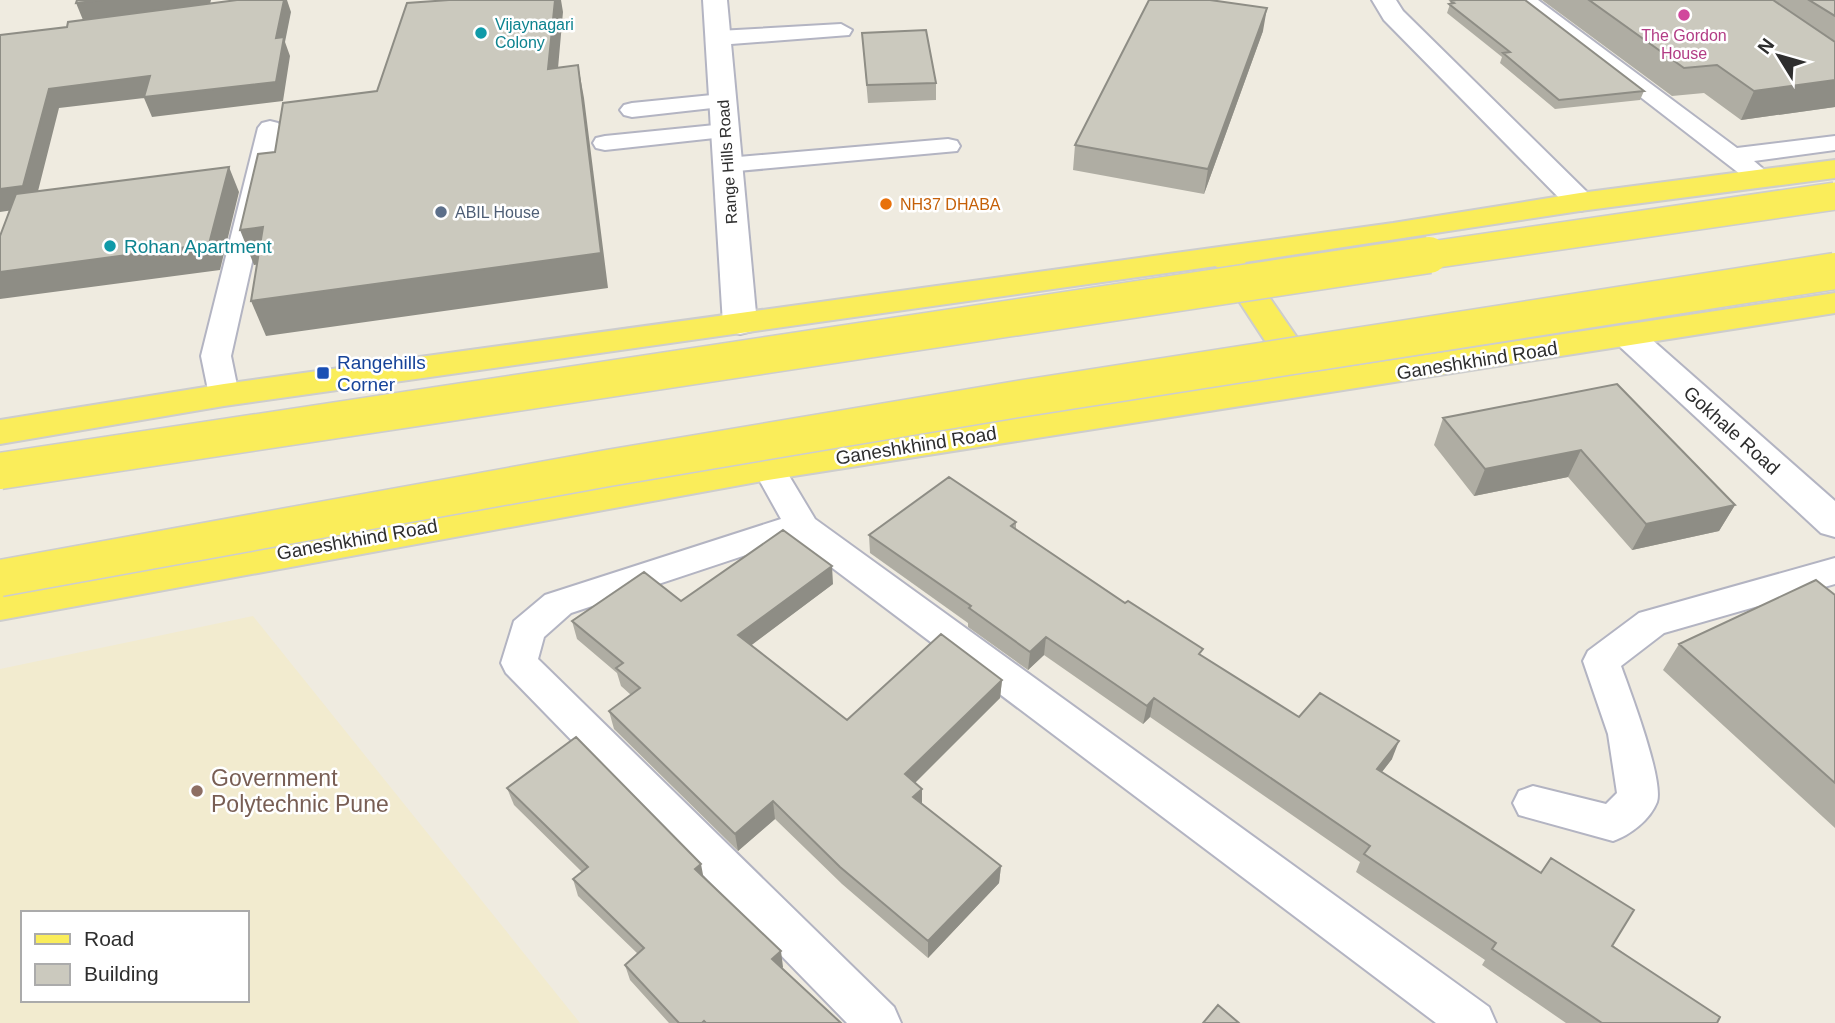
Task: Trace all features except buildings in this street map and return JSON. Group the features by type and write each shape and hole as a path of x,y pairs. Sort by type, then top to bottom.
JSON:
{"main road":[{"path":"0,432 224,396 1225,256 1580,202 1835,170"},
{"path":"0,471 880,336 1835,196"},
{"path":"1225,256 1312,385"},
{"path":"0,578 608,468 1018,399 1835,271"},
{"name":"Ganeshkhind Road","path":"0,604 768,467 1629,337 1835,303"}],"street":[{"name":"Range Hills Road","path":"715,0 740,324"},
{"path":"1384,0 1393,15 1580,202"},
{"name":"Gokhale Road","path":"1629,337 1835,523"}],"lane":[{"path":"1525,0 1762,179"},
{"path":"718,38 841,30"},
{"path":"632,110 722,101"},
{"path":"224,396 216,356 270,128"},
{"path":"605,143 725,131"},
{"path":"1733,156 1835,143"},
{"path":"727,165 947,146"},
{"path":"768,467 797,515 799,525 1473,1023"},
{"path":"799,525 558,604 527,631 519,663 878,1023"},
{"path":"1533,803 1613,823 1638,799 1627,734 1601,661 1652,623 1835,571"}],"shaded area":[{"name":"Government Polytechnic Pune","path":"253,616 580,1023 0,1023 0,669"}],"place":[{"name":"The Gordon House","path":"1684,15"},
{"name":"Vijaynagari Colony","path":"481,33"},
{"name":"NH37 DHABA","path":"886,204"},
{"name":"ABIL House","path":"441,212"},
{"name":"Rohan Apartment","path":"110,246"},
{"name":"Rangehills Corner","path":"323,373"},
{"name":"Government Polytechnic Pune","path":"197,791"}]}
